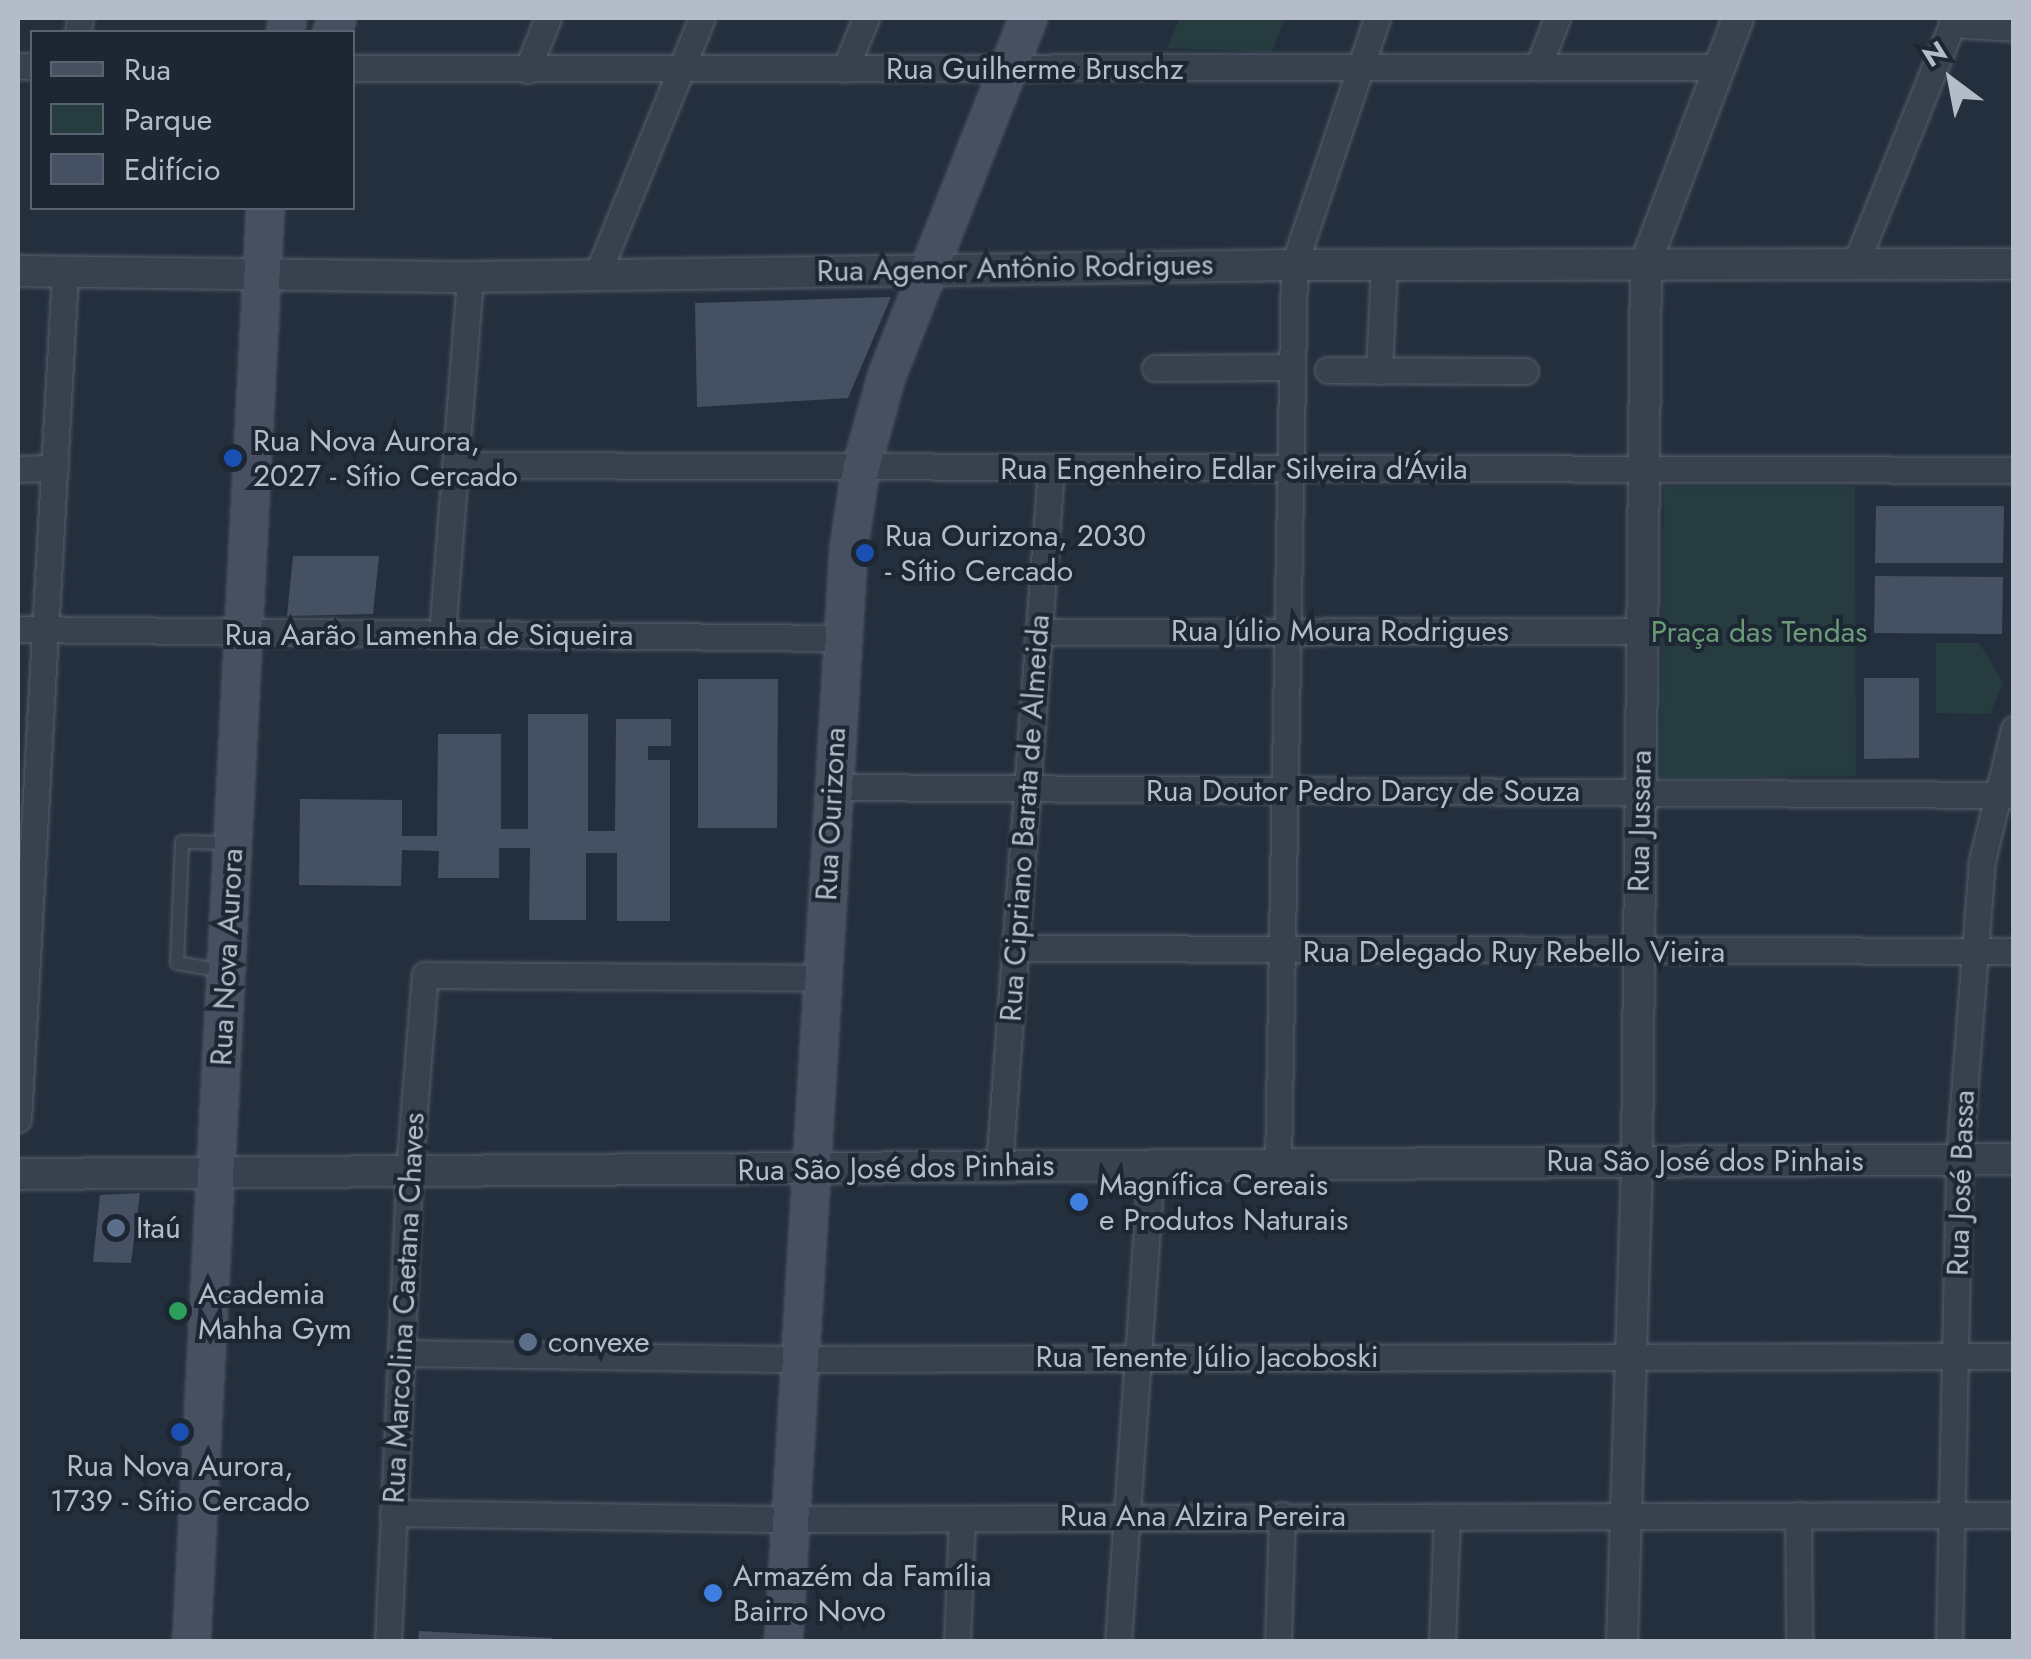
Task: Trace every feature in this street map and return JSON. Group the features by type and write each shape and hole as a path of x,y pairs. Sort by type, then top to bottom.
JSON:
{"main road":[{"name":"Rua Ourizona","path":"784,1642 788,1519 814,1169 820,978 840,638 860,470 927,268 1028,18"},
{"name":"Rua Nova Aurora","path":"190,1642 246,634 265,210"},
{"name":"Rua Nova Aurora","path":"262,272 275,210"}],"street":[{"path":"527,70 548,18"},
{"path":"596,274 702,18"},
{"path":"845,69 866,18"},
{"path":"1278,1165 1294,265 1356,68 1377,18"},
{"path":"1538,67 1557,18"},
{"name":"Rua Jussara","path":"1622,1642 1638,1162 1646,262 1738,18"},
{"path":"1857,260 1953,21 2014,28"},
{"name":"Rua Guilherme Bruschz","path":"355,68 1718,67"},
{"name":"Rua Agenor Antônio Rodrigues","path":"18,271 470,277 927,268 1857,260 2014,264"},
{"path":"1379,370 1384,264"},
{"path":"18,1119 20,995 47,630 65,272"},
{"path":"442,634 470,277"},
{"path":"1155,368 1292,367"},
{"path":"1328,370 1525,371"},
{"name":"Rua Engenheiro Edlar Silveira d'Ávila","path":"455,465 860,470 2014,470"},
{"path":"18,469 55,468"},
{"name":"Rua Cipriano Barata de Almeida","path":"1000,1166 1050,469"},
{"name":"Rua Aarão Lamenha de Siqueira","path":"18,629 840,638"},
{"name":"Rua Júlio Moura Rodrigues","path":"1038,632 1642,631"},
{"name":"Rua José Bassa","path":"1950,1642 1959,1160 1975,951 2014,729"},
{"name":"Rua Doutor Pedro Darcy de Souza","path":"834,788 2004,795"},
{"name":"Rua Delegado Ruy Rebello Vieira","path":"1016,948 1282,952 2014,951"},
{"name":"Rua Marcolina Caetana Chaves","path":"388,1642 408,1172 426,975 820,978"},
{"name":"Rua São José dos Pinhais","path":"18,1174 2014,1159"},
{"path":"1118,1642 1141,1357 1151,1166"},
{"name":"Rua Tenente Júlio Jacoboski","path":"400,1353 800,1359 2014,1356"},
{"name":"Rua Ana Alzira Pereira","path":"394,1513 788,1519 2014,1514"},
{"path":"1278,1642 1282,1514"},
{"path":"1798,1514 1799,1642"},
{"path":"1442,1642 1446,1517"},
{"path":"956,1642 962,1518"}],"lane":[{"path":"226,972 178,963 182,842 234,842"}],"green space":[{"path":"1180,18 1285,18 1272,52 1167,48"},
{"name":"Praça das Tendas","path":"1664,487 1855,487 1856,776 1660,778"},
{"path":"1936,643 1979,643 2003,682 1990,714 1936,713"}],"building":[{"path":"891,297 848,398 697,407 695,303"},
{"path":"1876,506 2004,506 2003,563 1875,563"},
{"path":"293,556 379,556 373,614 287,616"},
{"path":"1875,576 2003,577 2002,634 1874,633"},
{"path":"1864,678 1919,678 1919,758 1864,759"},
{"path":"698,679 778,679 777,828 698,828"},
{"path":"528,714 588,714 588,831 615,831 616,719 671,719 671,746 648,746 648,760 670,760 670,921 617,921 617,853 586,853 586,920 529,920 530,848 499,848 499,878 438,878 439,851 402,850 401,886 299,885 300,799 402,800 402,836 437,836 438,734 501,734 501,829 528,829"},
{"name":"Itaú","path":"140,1193 131,1263 93,1262 100,1195"},
{"path":"419,1631 552,1638 551,1642 418,1642"}],"place":[{"name":"Rua Nova Aurora, 2027 - Sítio Cercado","path":"233,458"},
{"name":"Rua Ourizona, 2030 - Sítio Cercado","path":"865,553"},
{"name":"Magnífica Cereais e Produtos Naturais","path":"1079,1202"},
{"name":"Itaú","path":"116,1228"},
{"name":"Academia Mahha Gym","path":"178,1311"},
{"name":"convexe","path":"528,1342"},
{"name":"Rua Nova Aurora, 1739 - Sítio Cercado","path":"180,1432"},
{"name":"Armazém da Família Bairro Novo","path":"713,1593"}]}
